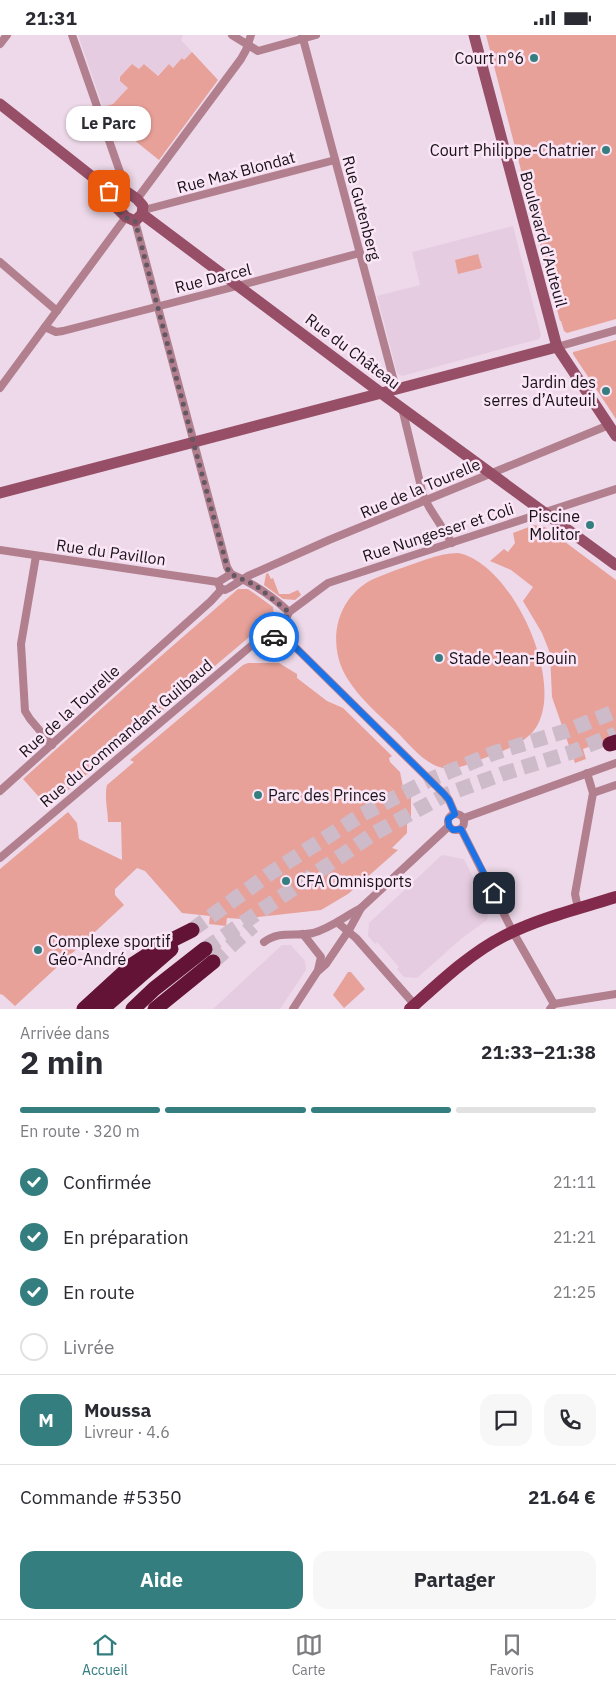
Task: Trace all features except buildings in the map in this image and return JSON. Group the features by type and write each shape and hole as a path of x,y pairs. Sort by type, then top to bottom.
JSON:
{"highway":[{"path":"84,1009 132,965 192,929 102,1009"},
{"path":"133,1009 154,989 209,956 155,1009"}],"main road":[{"path":"412,1007 479,951 513,932 578,908 616,897"}],"street":[{"path":"0,43 7,35"},
{"path":"72,35 122,195 117,208 137,216"},
{"path":"232,35 258,51 303,37 316,35"},
{"path":"137,199 241,59 251,35"},
{"name":"Boulevard d'Auteuil","path":"474,35 557,347 616,436"},
{"name":"Rue Gutenberg","path":"303,37 396,389"},
{"path":"0,104 122,195 137,199 143,206 137,216 57,311 0,388"},
{"name":"Rue Max Blondat","path":"137,216 335,160"},
{"path":"137,216 157,307 227,567 231,574 255,585 289,612 284,624 292,632 288,640"},
{"name":"Rue du Château","path":"137,216 238,286 616,565"},
{"name":"Rue Darcel","path":"45,327 56,331 63,331 360,253"},
{"path":"0,262 57,311"},
{"path":"0,493 616,330"},
{"path":"402,408 425,501 452,543"},
{"name":"Rue de la Tourelle","path":"0,791 211,601 220,585 229,589 242,578 329,540 609,425"},
{"name":"Rue Nungesser et Coli","path":"289,612 328,583 616,489"},
{"name":"Rue du Pavillon","path":"0,550 220,585"},
{"path":"36,556 21,644 25,711 52,745"},
{"path":"220,585 231,574"},
{"name":"Rue du Commandant Guilbaud","path":"0,857 251,646 274,634 276,626 284,624"},
{"path":"274,634 279,641 288,640"},
{"path":"288,640 444,794 455,814"},
{"path":"464,818 616,763"},
{"path":"578,908 575,894 594,793 587,773"},
{"path":"594,793 616,785"},
{"path":"455,814 461,815 464,818 465,823 461,829 453,830 449,826 448,819 455,814"},
{"path":"264,942 277,935 303,935 338,923 361,907 449,826"},
{"path":"461,829 552,1006 616,994"},
{"path":"293,1009 317,972 326,964 349,930 361,907"},
{"path":"338,923 349,930 412,1007"},
{"path":"303,935 321,957 317,972"}],"shaded area":[{"path":"78,35 183,35 181,40 192,52 184,60 182,58 173,68 169,64 157,76 145,64 139,69 132,64 119,79 128,88 113,104 103,107"},
{"path":"486,35 616,35 616,319 567,333 564,331"},
{"path":"192,52 218,80 159,160 124,132 115,142 103,107 113,104 128,88 120,81 120,77 132,64 139,69 144,64 158,76 169,64 173,68 182,58 184,60"},
{"path":"513,226 541,335 539,339 402,376 397,373 377,296 420,285 412,252"},
{"path":"478,254 482,268 458,274 455,260"},
{"name":"Jardin des serres d’Auteuil","path":"616,340 616,419 573,352"},
{"path":"534,525 545,527 616,580 616,737 583,749 586,759 575,763 552,697 550,653 542,633 523,601 533,587 511,570 490,561 504,549 508,552 515,543 513,533"},
{"name":"Stade Jean-Bouin","path":"450,553 458,553 478,562 497,578 515,601 529,627 539,656 544,683 543,709 535,729 520,742 473,763 448,769 436,766 423,758 363,699 341,667 336,642 340,617 345,606 352,595 362,586 378,577 427,559"},
{"path":"268,573 271,579 273,578 279,594 289,594 298,590 301,595 295,600 283,599 264,585 266,574"},
{"path":"238,589 248,589 273,607 274,616 48,807 23,779"},
{"name":"Parc des Princes","path":"248,663 279,663 297,674 297,678 327,701 343,708 392,756 389,758 390,762 400,772 403,787 411,786 411,818 407,818 407,833 392,848 398,850 348,894 321,910 242,917 242,919 227,918 226,926 209,924 210,916 182,913 145,871 137,868 115,889 115,895 124,905 15,1006 0,994 0,869 68,812 77,823 79,839 122,860 121,822 108,822 107,785 134,762 130,760 243,665"},
{"path":"442,855 464,859 489,909 487,920 462,938 417,978 404,977 397,969 399,967 377,942 375,944 368,936 369,923"},
{"path":"282,945 291,945 305,961 306,970 280,1009 213,1009"},
{"path":"348,972 351,972 365,989 344,1008 333,995"}],"tunnel":[{"path":"192,930 272,872 363,814 429,780 494,753 566,731 616,711"},
{"path":"205,949 373,834 445,795 502,774 572,752 616,734"},
{"path":"213,962 253,926"}],"way so far":[{"path":"109,191 118,197 116,203 119,212 130,220 135,221 228,570 231,574 255,585 289,612 284,624 278,624 274,629 274,637"}],"place":[{"name":"Court n°6","path":"534,58"},
{"name":"Court Philippe-Chatrier","path":"606,150"},
{"name":"Le Parc","path":"109,191"},
{"name":"Jardin des serres d’Auteuil","path":"606,391"},
{"name":"Piscine Molitor","path":"590,525"},
{"name":"Stade Jean-Bouin","path":"439,658"},
{"name":"Parc des Princes","path":"258,795"},
{"name":"CFA Omnisports","path":"286,881"},
{"name":"Complexe sportif Géo-André","path":"38,950"}],"route":[{"path":"274,637 282,642 288,640 444,794 452,805 455,814 448,819 449,826 456,831 461,829 494,893"}]}
